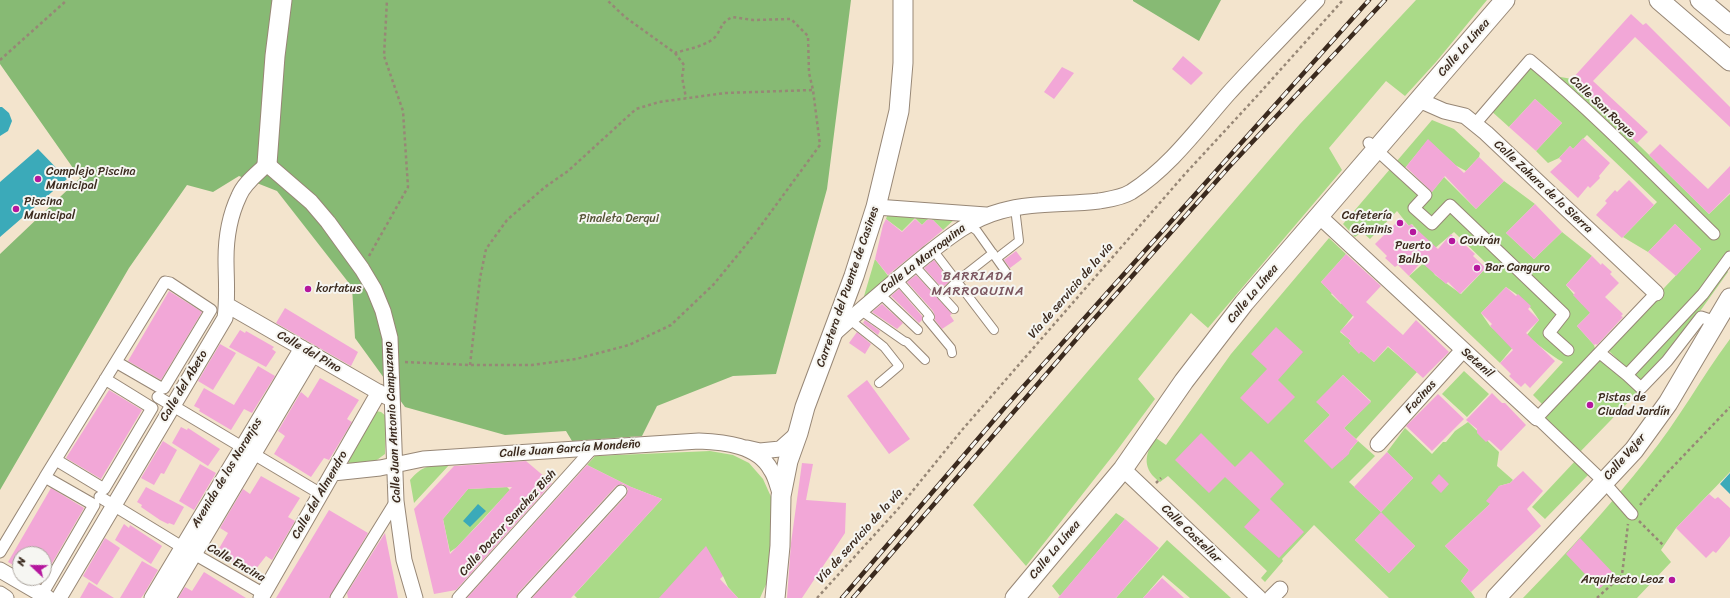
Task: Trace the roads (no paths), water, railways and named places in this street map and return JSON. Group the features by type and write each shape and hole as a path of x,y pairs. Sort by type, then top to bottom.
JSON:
{"street":[{"path":"267,164 275,56 282,0"},
{"name":"Carretera del Puente de Casines","path":"798,433 805,407 854,276 876,207 899,111 903,63 903,0"},
{"name":"Calle La Marroquina","path":"831,337 897,279 967,224 988,215 1015,208 1082,203 1124,196 1156,174 1189,140 1229,93 1317,0"},
{"name":"Calle La Línea","path":"1015,598 1123,469 1184,380 1215,339 1319,216 1373,146 1419,100 1505,0"},
{"path":"1659,0 1730,61"},
{"path":"1700,0 1730,25"},
{"name":"Calle San Roque","path":"1475,124 1530,60 1636,157 1714,234"},
{"name":"Calle Zahara de la Sierra","path":"1419,100 1444,110 1465,116 1475,124 1656,294"},
{"path":"1373,146 1426,195 1414,208 1432,224 1450,205 1564,314 1549,333 1568,350"},
{"name":"Calle Juan Antonio Campuzano","path":"267,164 311,202 346,245 374,289 383,311 390,338 385,396 394,466 396,501 404,560 415,598"},
{"name":"Calle del Abeto","path":"51,597 114,506 225,318 227,305 227,231 239,195 248,183 267,164"},
{"path":"876,207 988,215"},
{"name":"Setenil","path":"1319,216 1537,418 1604,482 1632,514"},
{"path":"1627,375 1703,294 1730,258"},
{"path":"0,552 165,282 170,283 211,310 99,497 51,597 0,570"},
{"path":"1537,418 1656,294"},
{"name":"Calle Vejer","path":"1496,598 1634,450 1668,403 1730,298"},
{"name":"Calle del Pino","path":"227,305 385,396"},
{"path":"1600,353 1641,388 1667,361 1701,317 1716,322"},
{"name":"Facinas","path":"1378,444 1463,350"},
{"name":"Avenida de los Naranjos","path":"152,598 188,551 249,451 307,351"},
{"path":"116,362 161,388 161,393 173,405 321,494"},
{"path":"105,379 152,408"},
{"name":"Calle del Almendro","path":"262,596 333,473 385,396"},
{"path":"746,448 760,451 780,449 798,433"},
{"path":"780,465 798,433"},
{"name":"Calle Juan García Mondeño","path":"333,473 394,466 423,459 699,441 730,443 746,448 762,459 780,465"},
{"name":"Calle Doctor Sanchez Bish","path":"458,598 593,448"},
{"path":"771,450 782,455 780,465 780,546 775,598"},
{"path":"56,460 99,497"},
{"name":"Calle Castellar","path":"1123,469 1259,598"},
{"path":"45,477 99,497"},
{"path":"523,598 621,491"},
{"name":"Calle Encina","path":"99,497 262,596"},
{"path":"339,596 396,501"},
{"name":"Avenida de los Naranjos","path":"168,598 188,551"},
{"path":"0,594 6,598"}],"lane":[{"path":"942,296 956,282 1019,241 1015,208"},
{"path":"967,224 977,232 1006,272"},
{"path":"933,250 994,330"},
{"path":"914,265 954,309"},
{"path":"897,279 928,314 930,317 927,319 951,348 952,353"},
{"path":"880,294 918,330"},
{"path":"855,315 904,342 907,342 925,360"},
{"path":"855,315 899,366 879,383"}],"water":[{"path":"0,107 9,113 12,121 8,131 0,136"},
{"name":"Piscina Municipal","path":"38,149 67,179 0,237 0,182"},
{"path":"1730,473 1730,494 1720,484"},
{"path":"478,504 486,511 470,527 463,521"}],"railway":[{"path":"842,598 1006,406 1369,0"},
{"path":"853,598 1087,327 1229,167 1385,0"}],"place":[{"name":"Complejo Piscina Municipal","path":"38,179"},
{"name":"Piscina Municipal","path":"16,209"},
{"name":"Cafetería Géminis","path":"1400,223"},
{"name":"Puerto Balbo","path":"1413,232"},
{"name":"Covirán","path":"1452,241"},
{"name":"Bar Canguro","path":"1477,268"},
{"name":"kortatus","path":"308,289"},
{"name":"Pistas de Ciudad Jardín","path":"1590,405"},
{"name":"Arquitecto Leoz","path":"1672,580"}],"district":[{"name":"BARRIADA MARROQUINA","path":"978,284"}],"park label":[{"name":"Pinaleta Derqui","path":"619,219"}]}
